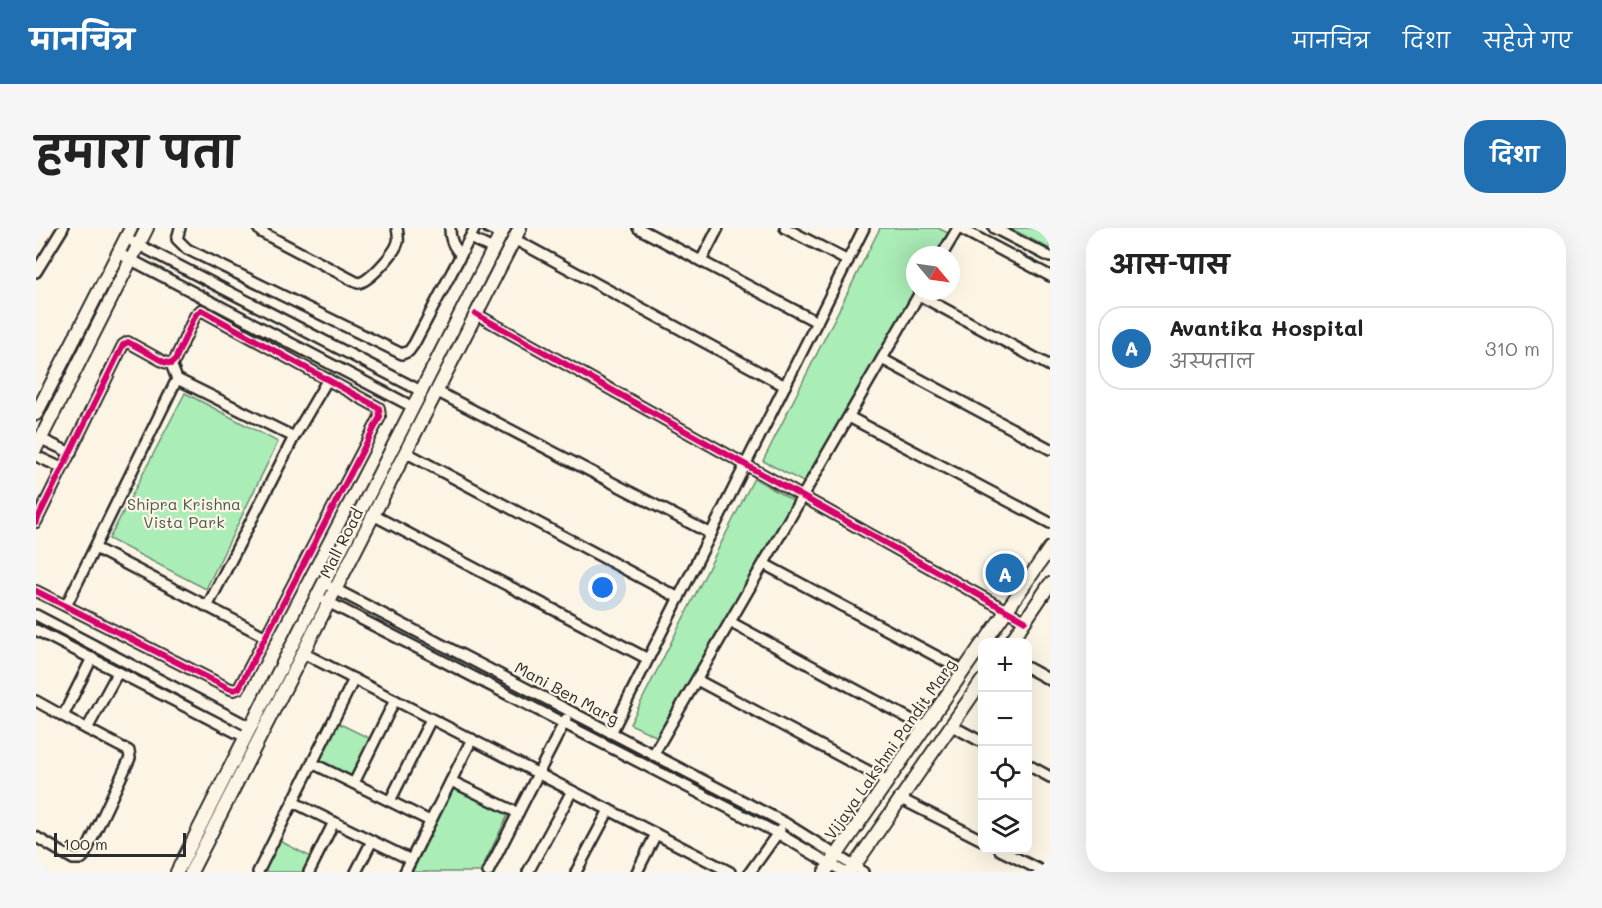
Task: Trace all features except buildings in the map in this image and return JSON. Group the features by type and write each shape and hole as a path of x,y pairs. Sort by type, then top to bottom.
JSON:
{"street":[{"path":"37,267 63,228"},
{"path":"71,453 38,444 147,228"},
{"path":"180,228 177,239 187,249 402,354 409,351 414,344 475,228"},
{"path":"258,228 261,232 358,283 368,280 396,248 399,240 397,228"},
{"path":"450,228 450,238 461,255"},
{"path":"488,228 503,231"},
{"path":"638,228 817,322"},
{"path":"701,261 718,228"},
{"path":"785,228 848,261"},
{"path":"611,733 864,228"},
{"path":"948,246 959,228 1050,276"},
{"path":"994,228 1050,257"},
{"name":"Mall Road","path":"177,872 503,231"},
{"path":"36,414 128,233 139,245 421,391"},
{"path":"517,234 785,386"},
{"name":"Mall Road","path":"192,872 517,234"},
{"path":"470,238 493,249"},
{"path":"118,253 413,407"},
{"path":"653,755 916,300"},
{"path":"932,300 1050,366"},
{"path":"36,591 234,690 239,688 243,682 381,412 376,405 201,310 195,315 175,360 171,364"},
{"path":"476,314 1025,621"},
{"path":"36,522 125,342 171,364 177,379 294,437"},
{"path":"882,359 1050,449"},
{"path":"66,606 177,379"},
{"path":"207,607 294,437 328,379"},
{"path":"436,391 711,534"},
{"path":"849,417 1050,523"},
{"path":"405,452 679,598"},
{"path":"36,456 63,468"},
{"path":"373,515 648,659"},
{"path":"95,548 266,637"},
{"name":"Vijaya Lakshmi Pandit Marg","path":"987,638 1050,548"},
{"path":"764,564 964,671"},
{"name":"Mani Ben Marg","path":"323,583 784,823 831,864"},
{"path":"1013,638 1050,584"},
{"name":"Mani Ben Marg","path":"317,596 777,833 831,864 853,871"},
{"path":"36,615 248,732"},
{"path":"730,622 925,726"},
{"path":"36,630 118,672 248,732"},
{"name":"Vijaya Lakshmi Pandit Marg","path":"831,864 978,650"},
{"path":"303,653 730,872"},
{"path":"63,716 92,658"},
{"path":"1032,670 1050,680"},
{"path":"87,729 118,672"},
{"path":"258,872 354,679"},
{"path":"697,680 887,782"},
{"path":"853,871 978,687"},
{"path":"354,783 395,700"},
{"path":"36,701 129,751 130,758 81,860 73,859 36,837"},
{"path":"488,872 570,711"},
{"path":"390,801 431,718"},
{"path":"952,726 978,740"},
{"path":"405,872 472,739"},
{"path":"312,763 430,821"},
{"path":"1032,767 1050,777"},
{"path":"451,781 518,813"},
{"path":"528,872 572,791"},
{"path":"901,799 978,838"},
{"path":"293,802 411,860"},
{"path":"576,872 609,810"},
{"path":"309,872 334,822"},
{"path":"750,872 784,823"},
{"path":"637,872 656,834"},
{"path":"356,872 372,841"},
{"path":"1010,854 1044,872"}],"green space":[{"path":"880,228 938,228 948,233 940,246 906,246 906,300 910,300 805,483 763,461"},
{"path":"1010,228 1050,228 1050,249"},
{"name":"Shipra Krishna Vista Park","path":"185,393 278,442 206,589 109,539"},
{"path":"754,478 795,502 660,738 630,724"},
{"path":"338,723 371,739 352,776 320,760"},
{"path":"455,786 509,813 480,872 412,872"},
{"path":"280,841 311,857 304,872 264,872"}],"cycle path":[{"path":"36,522 123,345 128,342 171,364 195,316 201,310 379,408 380,417 239,688 234,690 228,688 36,591"},
{"path":"476,314 1025,621"}],"place":[{"name":"Avantika Hospital","path":"1005,573"}]}
